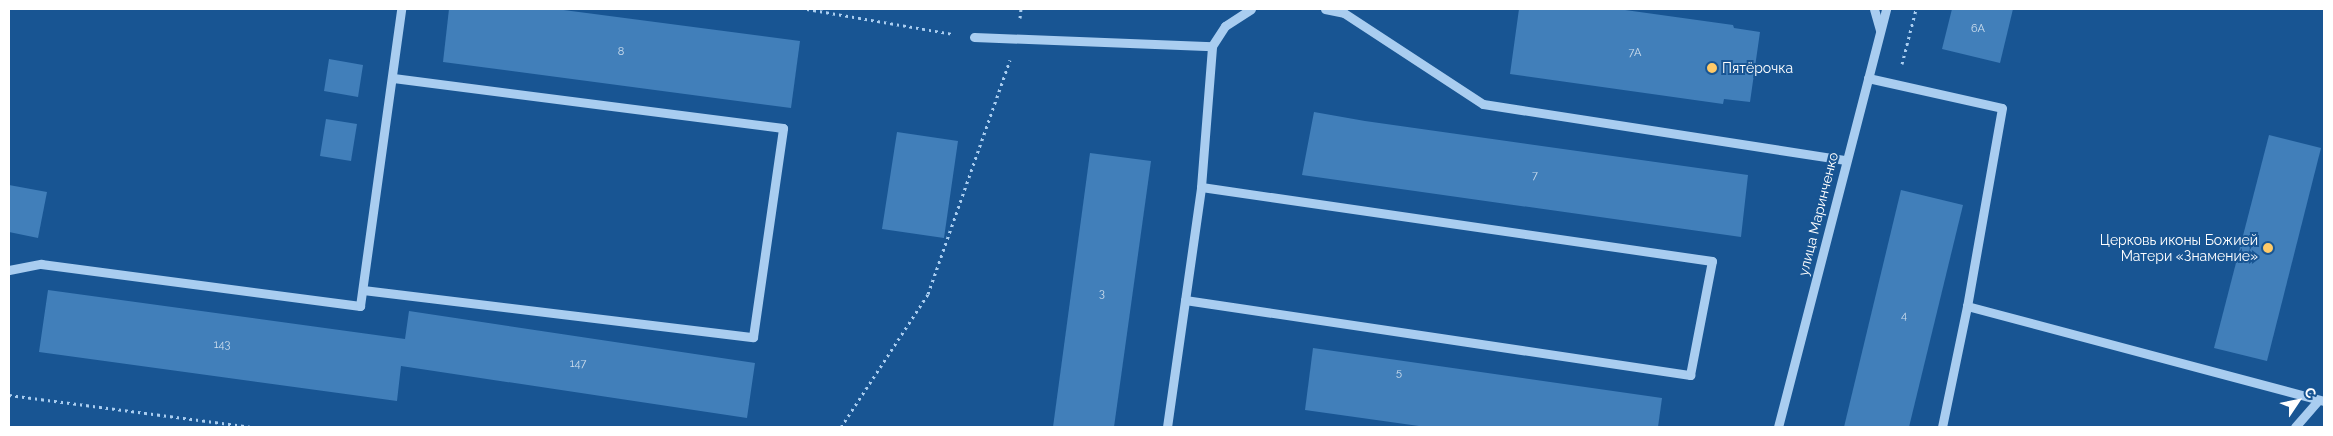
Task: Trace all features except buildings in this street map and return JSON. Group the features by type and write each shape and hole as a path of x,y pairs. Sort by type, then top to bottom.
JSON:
{"street":[{"path":"9,270 41,264 360,306 401,9"},
{"path":"1167,427 1201,188 1212,46 1226,26 1251,9"},
{"path":"1324,9 1344,13 1483,104 1846,160"},
{"path":"1874,9 1880,32"},
{"name":"улица Маринченко","path":"1778,427 1886,9"},
{"path":"974,37 1212,46"},
{"path":"363,290 753,337 783,128 392,78"},
{"path":"1868,78 2002,108 1967,306 1942,427"},
{"path":"1185,300 1690,375 1712,261 1201,188"},
{"path":"1967,306 2321,401 2295,427"}],"path":[{"path":"807,9 974,37"},
{"path":"841,427 928,294 1017,40 1020,9"},
{"path":"1897,84 1916,9"},
{"path":"9,395 252,427"}],"place":[{"name":"Пятёрочка","path":"1712,68"},
{"name":"Церковь иконы Божией Матери «Знамение»","path":"2268,248"}]}
